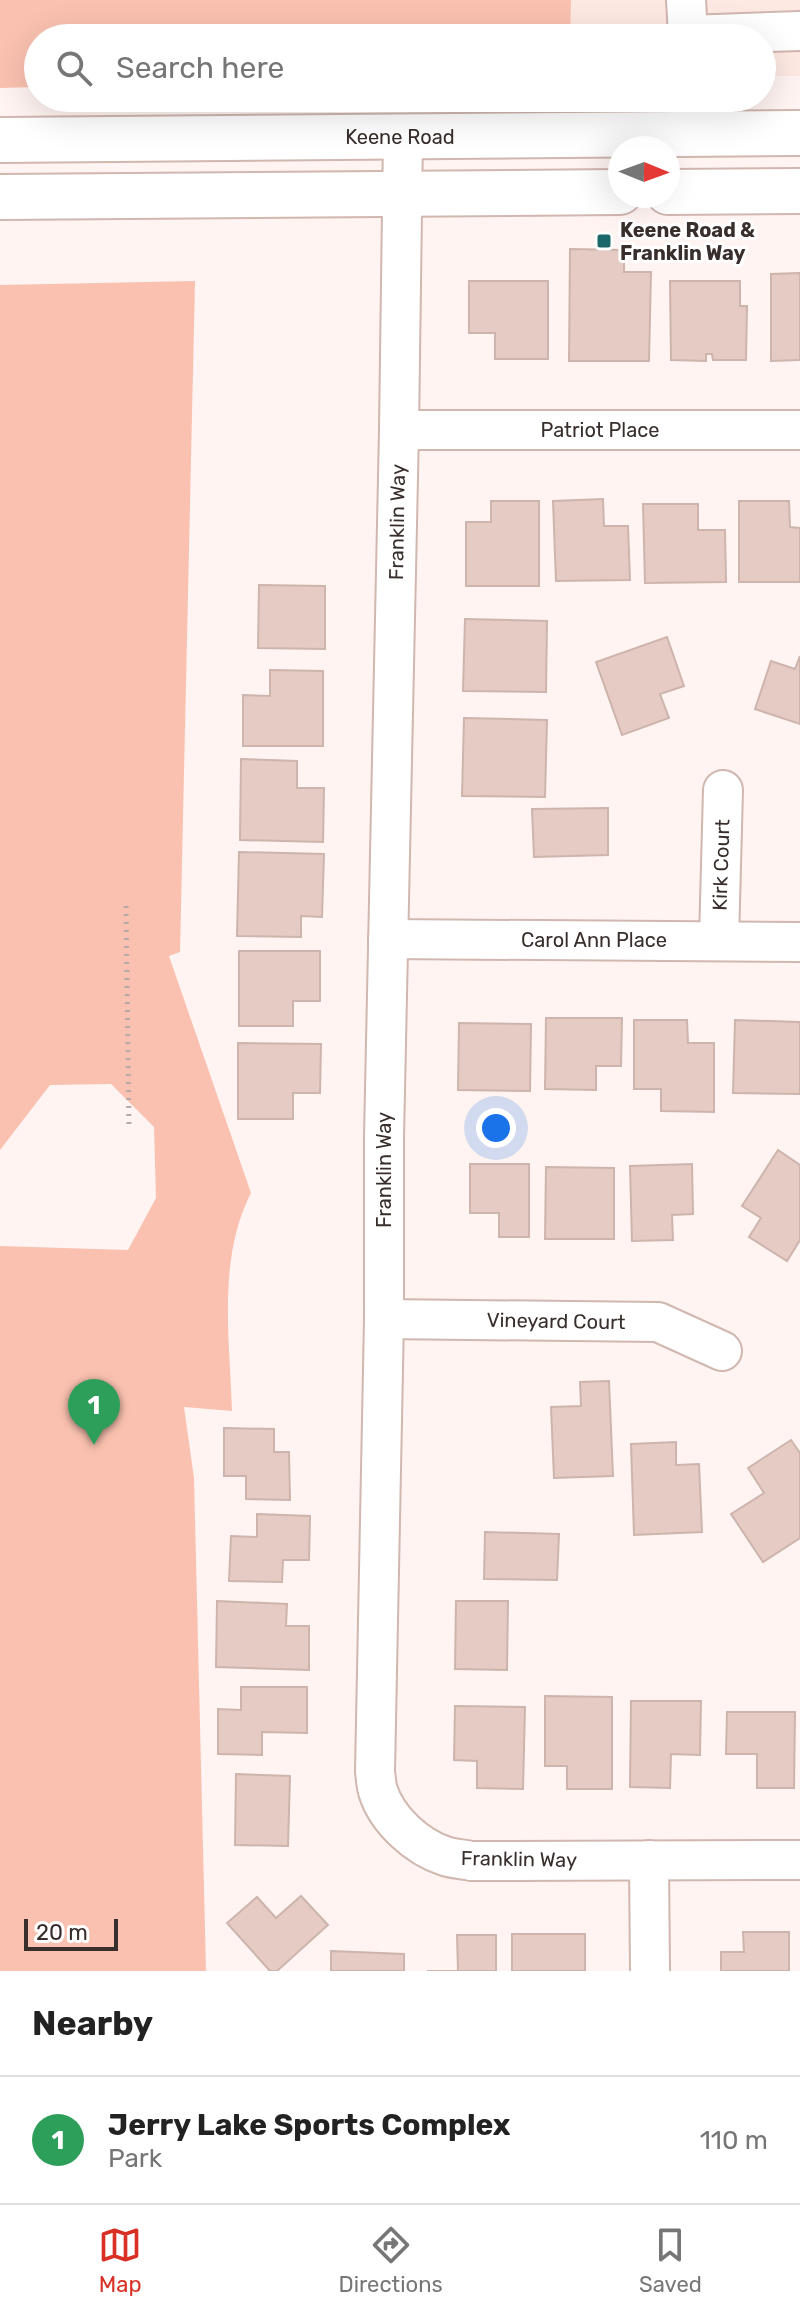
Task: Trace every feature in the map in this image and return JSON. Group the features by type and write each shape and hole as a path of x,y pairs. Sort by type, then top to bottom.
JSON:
{"main road":[{"name":"Keene Road","path":"0,140 403,137 690,116 800,133"},
{"path":"680,192 800,191"},
{"path":"0,197 608,192"}],"street":[{"path":"776,30 800,31"},
{"name":"Franklin Way","path":"403,137 375,1772 378,1792 390,1814 407,1834 446,1856 471,1861 800,1860"},
{"name":"Patriot Place","path":"399,430 800,430"},
{"name":"Kirk Court","path":"719,940 723,790"},
{"name":"Carol Ann Place","path":"388,939 800,942"},
{"name":"Vineyard Court","path":"384,1319 658,1322 722,1351"},
{"path":"649,1860 650,1971"}],"path":[{"path":"126,906 129,1126"}],"shaded area":[{"path":"0,0 571,0 570,24 24,24 24,87 0,88"},
{"path":"571,0 800,0 800,76 776,76 776,24 570,24"},
{"path":"195,281 180,952 169,956 251,1193 240,1218 230,1272 228,1328 232,1411 184,1407 194,1478 206,1971 0,1971 0,1246 128,1250 156,1198 154,1127 111,1084 50,1085 0,1150 0,285"}],"building":[{"path":"570,249 624,250 624,272 651,272 649,361 569,361"},
{"path":"800,273 800,360 771,361 771,274"},
{"path":"469,281 548,281 548,359 495,359 495,333 469,333"},
{"path":"670,281 740,281 740,306 747,306 746,360 713,360 712,354 706,354 706,361 671,360"},
{"path":"603,499 604,526 628,526 630,580 556,581 553,501"},
{"path":"491,501 539,501 539,586 466,586 466,522 491,522"},
{"path":"739,501 789,501 790,527 800,528 800,582 739,582"},
{"path":"643,504 698,504 698,530 725,530 726,582 645,583"},
{"path":"259,585 325,586 325,649 258,648"},
{"path":"465,619 547,621 546,692 463,691"},
{"path":"667,637 684,686 660,694 669,718 622,735 596,662"},
{"path":"800,656 800,724 755,709 771,661 795,669"},
{"path":"270,670 323,671 323,746 243,746 243,695 270,696"},
{"path":"464,718 547,720 545,797 462,796"},
{"path":"241,759 297,761 297,788 324,788 323,842 240,840"},
{"path":"608,808 608,855 534,857 532,809"},
{"path":"239,852 324,854 322,917 301,916 301,937 237,936"},
{"path":"239,951 320,951 320,1001 293,1001 293,1026 239,1026"},
{"path":"546,1018 622,1018 621,1066 596,1066 596,1090 545,1089"},
{"path":"634,1020 687,1020 688,1043 714,1043 714,1112 661,1111 661,1089 634,1089"},
{"path":"735,1020 800,1022 800,1094 733,1093"},
{"path":"459,1023 531,1024 530,1091 458,1090"},
{"path":"238,1043 321,1044 320,1093 293,1093 293,1119 238,1119"},
{"path":"778,1150 800,1165 800,1240 787,1261 749,1237 761,1218 742,1206"},
{"path":"470,1164 529,1164 529,1237 499,1237 499,1213 470,1213"},
{"path":"692,1164 693,1214 672,1215 673,1240 632,1241 630,1166"},
{"path":"546,1167 614,1168 614,1239 545,1239"},
{"path":"609,1381 613,1476 554,1478 551,1407 581,1406 580,1382"},
{"path":"224,1428 274,1429 274,1452 289,1452 290,1500 246,1499 246,1476 224,1476"},
{"path":"791,1440 800,1453 800,1538 763,1562 731,1514 764,1493 748,1468"},
{"path":"676,1442 676,1465 699,1464 702,1532 634,1535 631,1444"},
{"path":"257,1514 310,1516 309,1560 283,1560 282,1582 229,1581 231,1536 257,1537"},
{"path":"485,1532 559,1534 557,1580 484,1579"},
{"path":"217,1601 287,1604 286,1626 309,1626 309,1670 216,1667"},
{"path":"456,1601 508,1601 507,1670 455,1669"},
{"path":"241,1687 307,1687 307,1733 262,1732 262,1755 218,1754 218,1709 241,1710"},
{"path":"545,1696 612,1697 612,1789 567,1789 567,1766 545,1766"},
{"path":"631,1701 701,1701 700,1755 671,1754 670,1788 630,1787"},
{"path":"455,1706 525,1707 523,1789 477,1788 477,1761 454,1760"},
{"path":"727,1712 795,1712 794,1788 757,1788 757,1754 726,1754"},
{"path":"236,1774 290,1776 288,1846 235,1845"},
{"path":"301,1896 328,1925 277,1971 270,1971 227,1923 257,1897 276,1918"},
{"path":"743,1932 789,1932 789,1971 721,1971 721,1952 744,1952"},
{"path":"512,1934 585,1934 585,1971 512,1971"},
{"path":"457,1935 496,1935 496,1971 458,1971"},
{"path":"331,1951 404,1954 404,1971 331,1971"}],"place":[{"name":"Keene Road & Franklin Way","path":"604,241"},
{"name":"Jerry Lake Sports Complex","path":"94,1445"}]}
